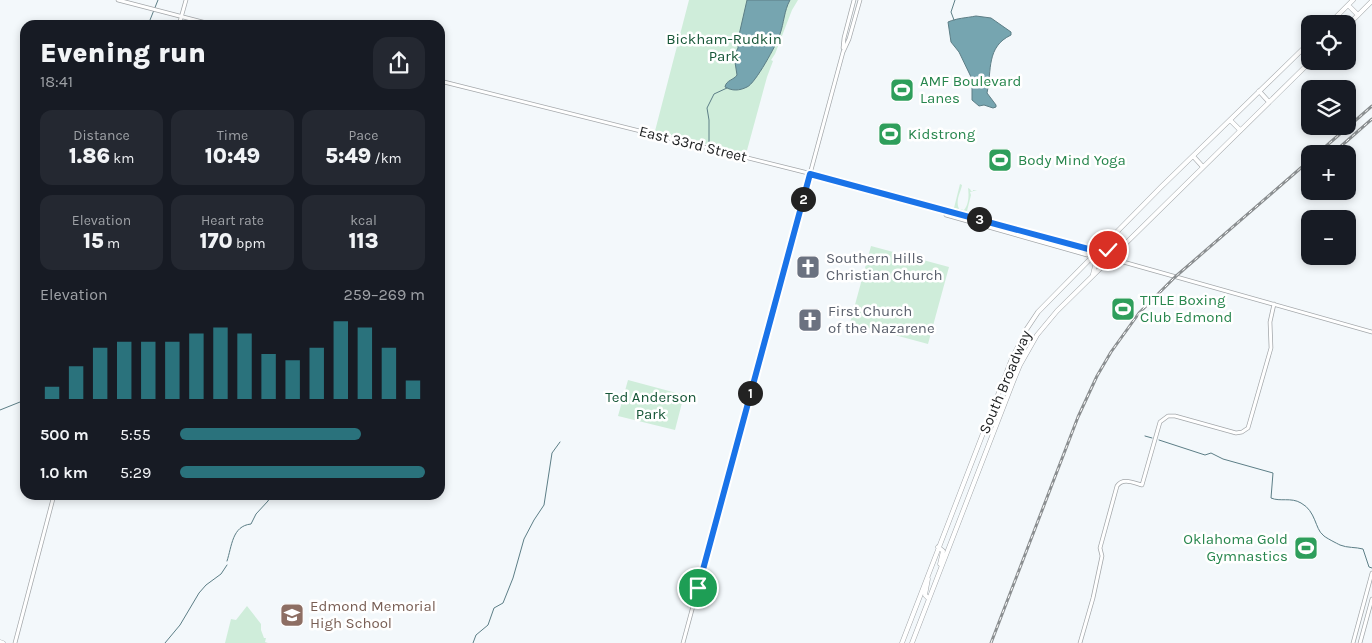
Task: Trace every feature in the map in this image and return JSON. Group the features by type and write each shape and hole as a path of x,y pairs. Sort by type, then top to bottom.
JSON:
{"main road":[{"path":"118,0 194,20"},
{"path":"181,20 186,0"},
{"path":"683,643 843,52 844,38 854,0"},
{"path":"843,52 849,40 860,0"},
{"path":"1336,15 1347,3 1353,0"},
{"path":"1347,3 1358,15 1372,1"},
{"name":"South Broadway","path":"902,643 1011,361 1026,330 1046,302 1301,51"},
{"name":"South Broadway","path":"912,643 1013,382 1037,335 1109,258 1302,70"},
{"name":"East 33rd Street","path":"445,82 810,174 944,211 947,210 1092,250 1095,254 1372,332"},
{"path":"1260,91 1269,102"},
{"path":"1230,120 1240,130"},
{"path":"1194,156 1203,167"},
{"path":"1109,240 1107,253 1109,258"},
{"path":"1093,275 1096,261 1095,254"},
{"path":"1080,643 1093,598 1102,556 1100,548 1116,488 1120,482 1125,481 1142,485 1160,422 1164,418 1175,416 1236,433 1248,428 1271,348 1272,338 1269,326 1274,304"},
{"path":"15,643 53,500"},
{"path":"955,504 964,508"},
{"path":"938,547 943,551 939,571"},
{"path":"929,599 924,595 930,570"},
{"path":"1353,643 1372,572"},
{"path":"1359,643 1372,599"}],"green space":[{"name":"Bickham-Rudkin Park","path":"689,0 798,0 771,60 773,61 746,154 655,131"},
{"path":"960,184 962,185 958,199 959,209 964,210 967,205 968,188 971,191 977,190 970,192 967,211 975,213 976,211 977,214 954,208"},
{"path":"871,246 949,267 928,344 850,323"},
{"name":"Ted Anderson Park","path":"628,380 684,395 675,430 618,416"},
{"path":"247,606 261,624 261,630 264,638 266,638 265,642 268,643 225,643 231,619 236,620"}],"water":[{"path":"747,0 790,0 778,39 760,72 747,87 733,90 725,87 737,75 734,56 738,48"},
{"path":"976,16 991,18 1011,32 1011,35 997,46 992,60 987,93 996,105 993,108 984,105 979,106 972,100 972,79 959,52 951,42 948,22"}],"waterway":[{"path":"150,20 158,0"},
{"path":"954,20 951,12 955,0"},
{"path":"709,144 707,108 714,94 727,88"},
{"path":"0,410 20,402"},
{"path":"1145,436 1152,438"},
{"path":"1159,440 1205,455 1211,453 1223,459 1273,473 1271,498 1293,500 1306,506 1318,529 1324,536 1343,546 1363,549 1369,567 1372,568"},
{"path":"473,643 476,635 488,625 494,608 503,603 513,578 524,539 544,505 552,453 560,442"},
{"path":"227,561 236,533 251,524 256,514 268,500"},
{"path":"165,643 180,625 199,593 221,574 227,565"}],"railway":[{"path":"1327,145 1372,106"},
{"path":"1342,145 1372,119"},
{"path":"991,643 1078,417 1097,376 1111,352 1139,313 1175,277 1301,168"}],"place":[{"name":"AMF Boulevard Lanes","path":"902,90"},
{"name":"Kidstrong","path":"890,134"},
{"name":"Body Mind Yoga","path":"1000,160"},
{"name":"Southern Hills Christian Church","path":"808,267"},
{"name":"TITLE Boxing Club Edmond","path":"1123,309"},
{"name":"First Church of the Nazarene","path":"810,320"},
{"name":"Oklahoma Gold Gymnastics","path":"1306,548"},
{"name":"Edmond Memorial High School","path":"292,615"}],"route":[{"path":"698,588 810,174 1092,250 1095,254 1109,258 1108,250"}]}
